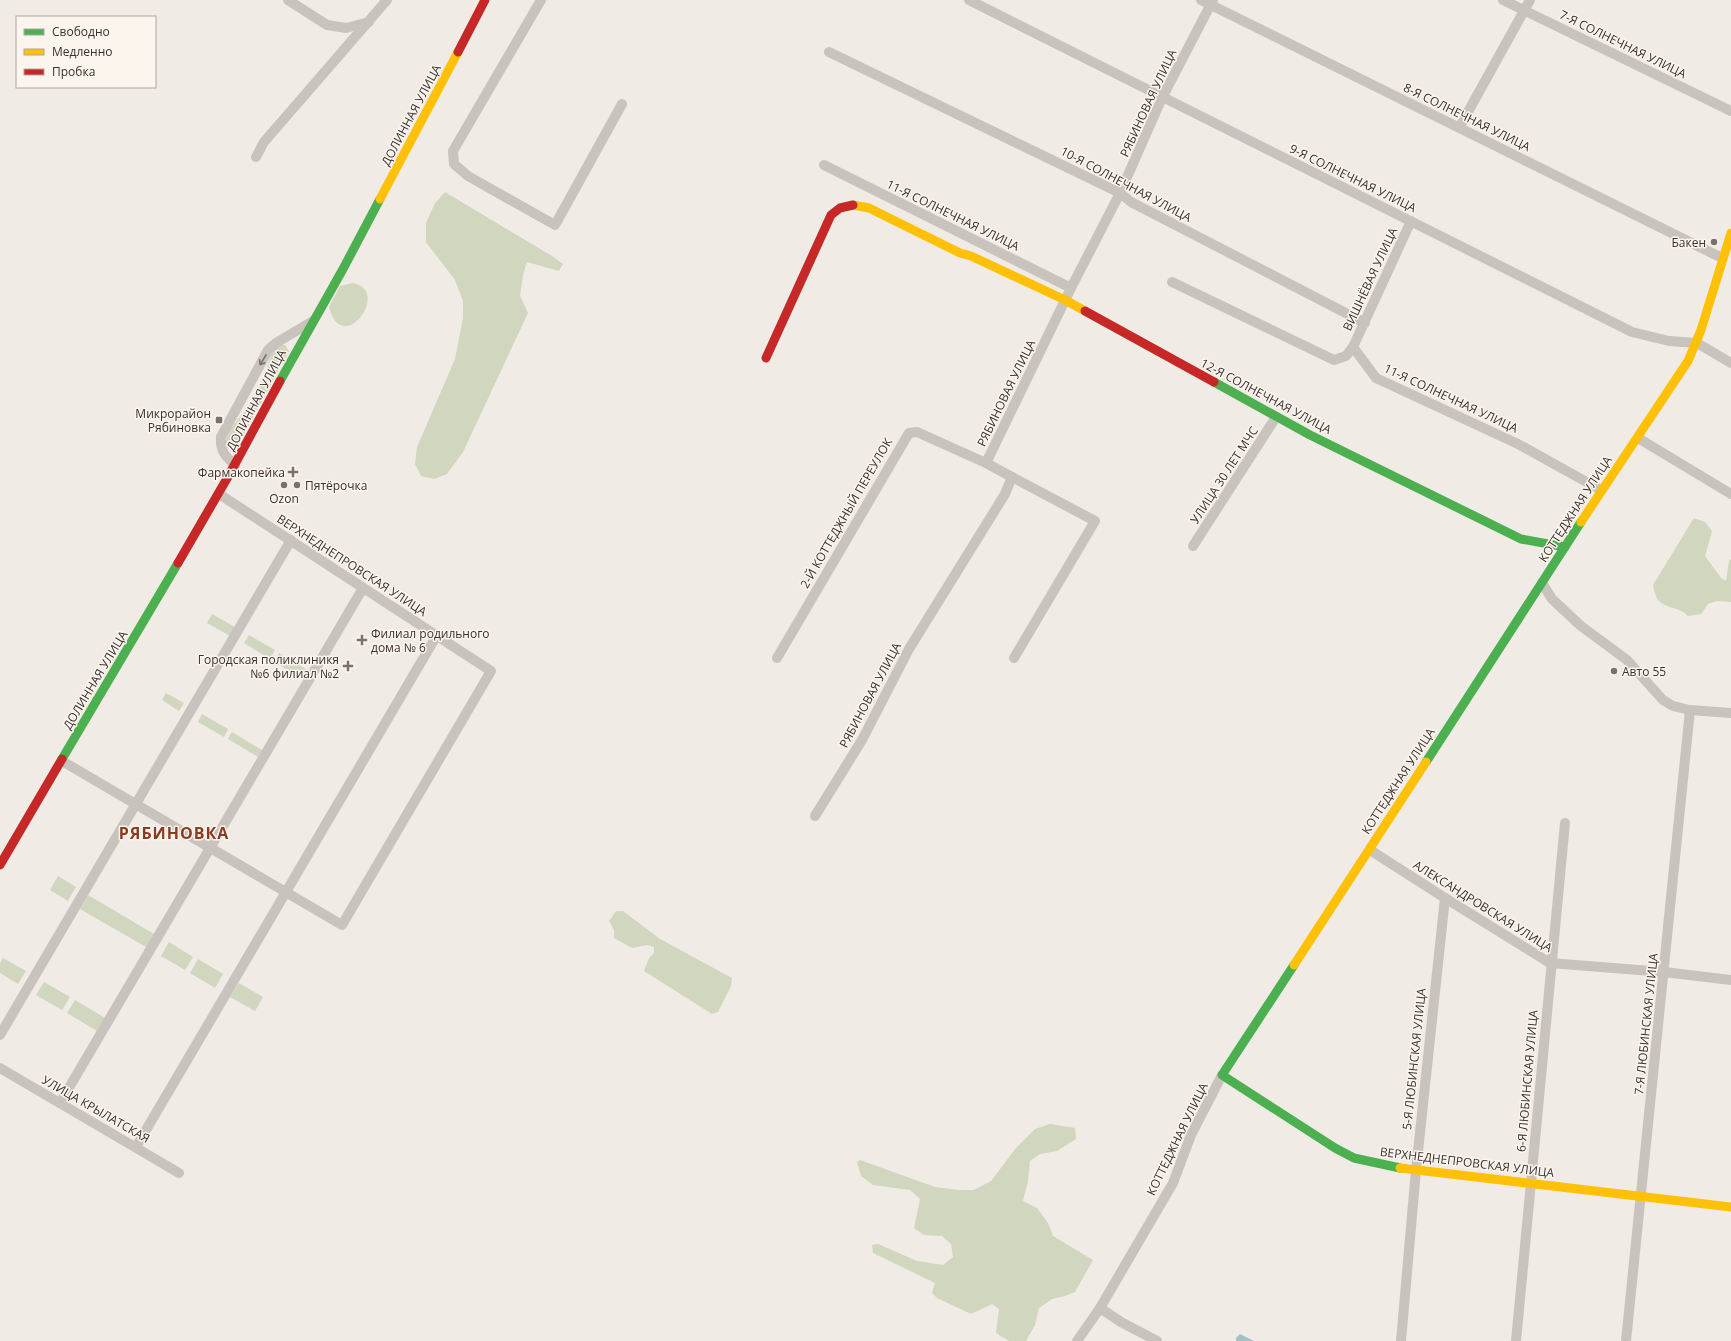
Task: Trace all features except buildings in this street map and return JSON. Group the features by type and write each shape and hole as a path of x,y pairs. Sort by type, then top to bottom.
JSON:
{"street":[{"path":"288,0 327,25 346,28 369,22"},
{"path":"256,157 264,142 387,0"},
{"name":"ДОЛИННАЯ УЛИЦА","path":"0,865 219,494 289,363 315,320 360,238 485,0"},
{"path":"541,0 453,151 454,164 468,176 555,225 622,104"},
{"name":"9-Я СОЛНЕЧНАЯ УЛИЦА","path":"969,0 1162,98 1632,332 1669,342 1697,343 1731,362"},
{"name":"8-Я СОЛНЕЧНАЯ УЛИЦА","path":"1201,0 1212,2 1460,128 1726,253"},
{"name":"7-Я СОЛНЕЧНАЯ УЛИЦА","path":"1503,0 1731,111"},
{"path":"1460,128 1530,0"},
{"name":"РЯБИНОВАЯ УЛИЦА","path":"815,816 862,740 909,649 1005,494 1012,477 986,463 1065,300 1120,193 1162,98 1212,2"},
{"name":"10-Я СОЛНЕЧНАЯ УЛИЦА","path":"829,52 1120,193 1131,202 1365,323"},
{"name":"11-Я СОЛНЕЧНАЯ УЛИЦА","path":"824,165 1071,288"},
{"name":"12-Я СОЛНЕЧНАЯ УЛИЦА","path":"766,358 832,215 841,207 853,204 869,208 960,253 970,256 1065,300 1310,435 1521,539 1565,546"},
{"name":"ВИШНЁВАЯ УЛИЦА","path":"1353,347 1411,222"},
{"name":"КОТТЕДЖНАЯ УЛИЦА","path":"1078,1341 1100,1308 1173,1183 1191,1135 1222,1075 1370,850 1601,490 1676,382 1697,343 1731,233"},
{"path":"1172,282 1334,360 1346,356 1353,347"},
{"path":"235,465 220,447 221,437 259,366 268,350 276,342 315,320"},
{"name":"11-Я СОЛНЕЧНАЯ УЛИЦА","path":"1353,347 1376,378 1518,444 1601,490"},
{"name":"УЛИЦА 30 ЛЕТ МЧС","path":"1193,546 1276,417"},
{"name":"2-Й КОТТЕДЖНЫЙ ПЕРЕУЛОК","path":"777,658 909,433 917,432 986,463"},
{"path":"1638,438 1731,494"},
{"path":"1012,477 1095,520 1014,658"},
{"name":"ВЕРХНЕДНЕПРОВСКАЯ УЛИЦА","path":"219,494 492,671 342,925 286,892"},
{"path":"0,1035 291,540"},
{"path":"1542,583 1552,599 1582,626 1627,660 1663,700 1673,706 1690,710 1731,713"},
{"path":"60,1103 363,588"},
{"path":"136,1147 437,635"},
{"name":"7-Я ЛЮБИНСКАЯ УЛИЦА","path":"1626,1341 1690,710"},
{"path":"62,760 286,892"},
{"name":"6-Я ЛЮБИНСКАЯ УЛИЦА","path":"1516,1341 1532,1182 1550,963 1565,823"},
{"name":"АЛЕКСАНДРОВСКАЯ УЛИЦА","path":"1370,850 1550,963 1664,972 1731,980"},
{"name":"5-Я ЛЮБИНСКАЯ УЛИЦА","path":"1401,1341 1416,1170 1445,898"},
{"name":"УЛИЦА КРЫЛАТСКАЯ","path":"0,1068 179,1173"},
{"name":"ВЕРХНЕДНЕПРОВСКАЯ УЛИЦА","path":"1222,1075 1316,1136 1354,1158 1368,1162 1416,1170 1532,1182 1641,1197 1731,1207"},
{"path":"1100,1308 1121,1322 1157,1341"}],"green space":[{"path":"445,192 563,264 559,271 527,262 523,275 520,296 528,313 463,452 447,474 434,479 421,476 415,464 417,447 455,359 463,318 463,301 455,280 426,242 426,223 435,203"},
{"path":"353,283 364,288 368,297 366,308 353,324 344,326 335,321 329,307 340,286"},
{"path":"280,345 285,345 289,351 236,449 227,448 226,442 230,431 251,403 263,381 270,356"},
{"path":"1694,518 1705,522 1712,531 1705,556 1721,578 1726,581 1729,561 1731,559 1731,602 1717,601 1708,604 1701,614 1688,616 1681,611 1661,603 1656,597 1653,585"},
{"path":"212,614 235,627 230,636 207,623"},
{"path":"249,635 275,650 270,659 244,643"},
{"path":"279,653 309,671 304,679 274,662"},
{"path":"166,693 184,703 179,711 162,700"},
{"path":"202,714 228,729 224,737 198,722"},
{"path":"232,732 262,750 258,757 228,739"},
{"path":"58,876 76,887 68,901 50,890"},
{"path":"88,895 154,934 146,947 80,909"},
{"path":"616,911 623,911 660,939 732,978 731,986 718,1012 712,1014 644,971 649,958 654,953 654,947 647,945 632,948 614,938 614,930 609,921"},
{"path":"169,942 193,957 185,970 161,956"},
{"path":"3,958 26,971 18,984 0,973 0,963"},
{"path":"198,959 223,974 215,988 190,973"},
{"path":"44,982 70,997 62,1010 36,995"},
{"path":"239,983 263,997 255,1011 230,997"},
{"path":"75,1000 105,1018 97,1031 67,1013"},
{"path":"1050,1124 1075,1128 1076,1139 1057,1151 1040,1154 1030,1161 1028,1181 1023,1201 1037,1208 1048,1223 1053,1236 1093,1260 1075,1292 1052,1299 1039,1308 1035,1325 1026,1341 1009,1341 996,1333 999,1309 992,1304 971,1314 937,1298 932,1293 935,1283 873,1253 872,1245 878,1244 917,1261 943,1265 953,1257 951,1244 942,1236 924,1235 914,1228 920,1199 910,1190 873,1185 861,1176 857,1162 860,1160 935,1187 974,1190 991,1181 1016,1148 1035,1129"}],"water":[{"path":"1240,1334 1254,1341 1236,1341 1236,1338"}],"traffic: fast":[{"path":"280,381 343,269 380,199"},
{"path":"1214,382 1310,435 1521,539 1565,547"},
{"path":"1426,762 1581,522"},
{"path":"62,759 178,563"},
{"path":"1294,965 1222,1075 1335,1148 1354,1158 1400,1168"}],"traffic: slow":[{"path":"380,199 458,52"},
{"path":"853,205 869,208 960,253 971,256 1065,300 1085,311"},
{"path":"1581,522 1688,361 1701,330 1731,233"},
{"path":"1294,965 1426,762"},
{"path":"1400,1168 1731,1207"}],"traffic: jam":[{"path":"458,52 485,0"},
{"path":"766,358 831,215 840,208 853,205"},
{"path":"1085,311 1214,382"},
{"path":"178,563 229,475 280,381"},
{"path":"0,865 62,759"}],"place":[{"name":"Бакен","path":"1714,242"},
{"name":"Микрорайон Рябиновка","path":"219,420"},
{"name":"Фармакопейка","path":"293,472"},
{"name":"Ozon","path":"284,485"},
{"name":"Пятёрочка","path":"297,485"},
{"name":"Филиал родильного дома № 6","path":"362,640"},
{"name":"Городская поликлиникя №6 филиал №2","path":"348,666"},
{"name":"Авто 55","path":"1614,671"}],"district":[{"name":"РЯБИНОВКА","path":"174,833"}]}
